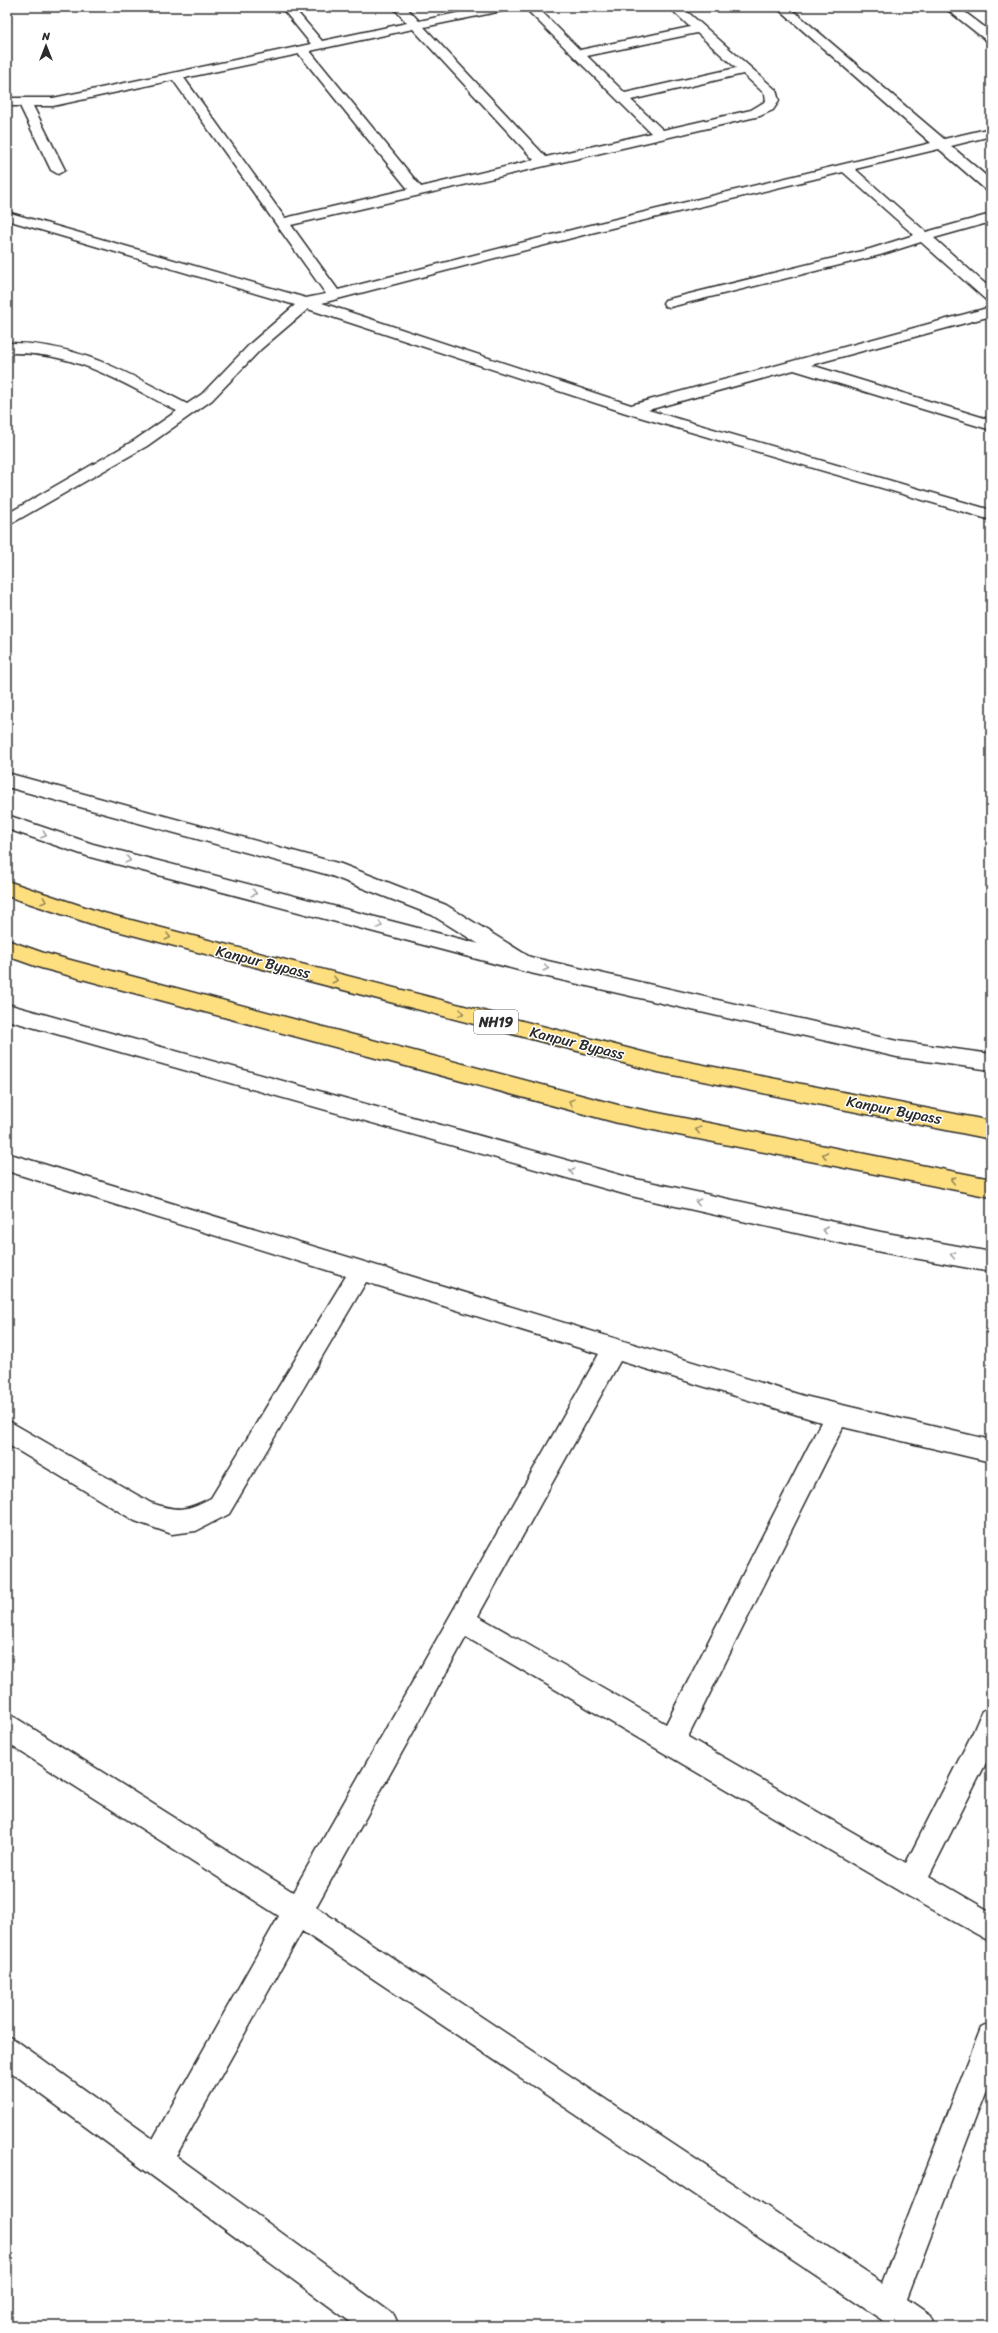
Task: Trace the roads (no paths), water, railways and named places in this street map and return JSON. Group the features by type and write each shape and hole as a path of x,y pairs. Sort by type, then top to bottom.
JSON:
{"highway":[{"name":"Kanpur Bypass","path":"7,888 98,919 658,1064 991,1130"},
{"path":"7,948 41,960 618,1114 991,1188"}],"street":[{"path":"287,7 319,46"},
{"path":"399,7 543,162"},
{"path":"7,102 26,104 53,102 502,7"},
{"path":"530,7 660,135"},
{"path":"282,223 755,113 768,107 773,101 771,93 675,7"},
{"path":"782,7 991,187"},
{"path":"950,7 991,38"},
{"path":"577,54 699,28"},
{"path":"302,49 417,191"},
{"path":"622,98 745,70"},
{"path":"176,76 334,295"},
{"path":"26,104 58,170"},
{"path":"7,521 134,447 207,397 256,346 306,303 939,143 989,133"},
{"path":"845,167 991,297"},
{"path":"7,216 306,303 631,410 991,515"},
{"path":"670,303 868,254 991,218"},
{"path":"631,410 991,311"},
{"path":"7,348 46,348 79,356 188,410"},
{"path":"794,365 991,425"},
{"path":"7,780 334,870 439,910 526,964"},
{"path":"7,822 90,850 526,964 898,1049 991,1062"},
{"path":"7,1012 631,1188 881,1242 991,1262"},
{"path":"7,1162 804,1407 991,1451"},
{"path":"7,1430 144,1513 172,1522 196,1519 220,1506 361,1271"},
{"path":"157,2161 615,1348"},
{"path":"671,1742 837,1414"},
{"path":"461,1620 991,1928"},
{"path":"911,1882 984,1739 991,1720"},
{"path":"7,1727 297,1911 920,2326"},
{"path":"888,2306 991,2038"},
{"path":"7,2051 383,2326"}]}
